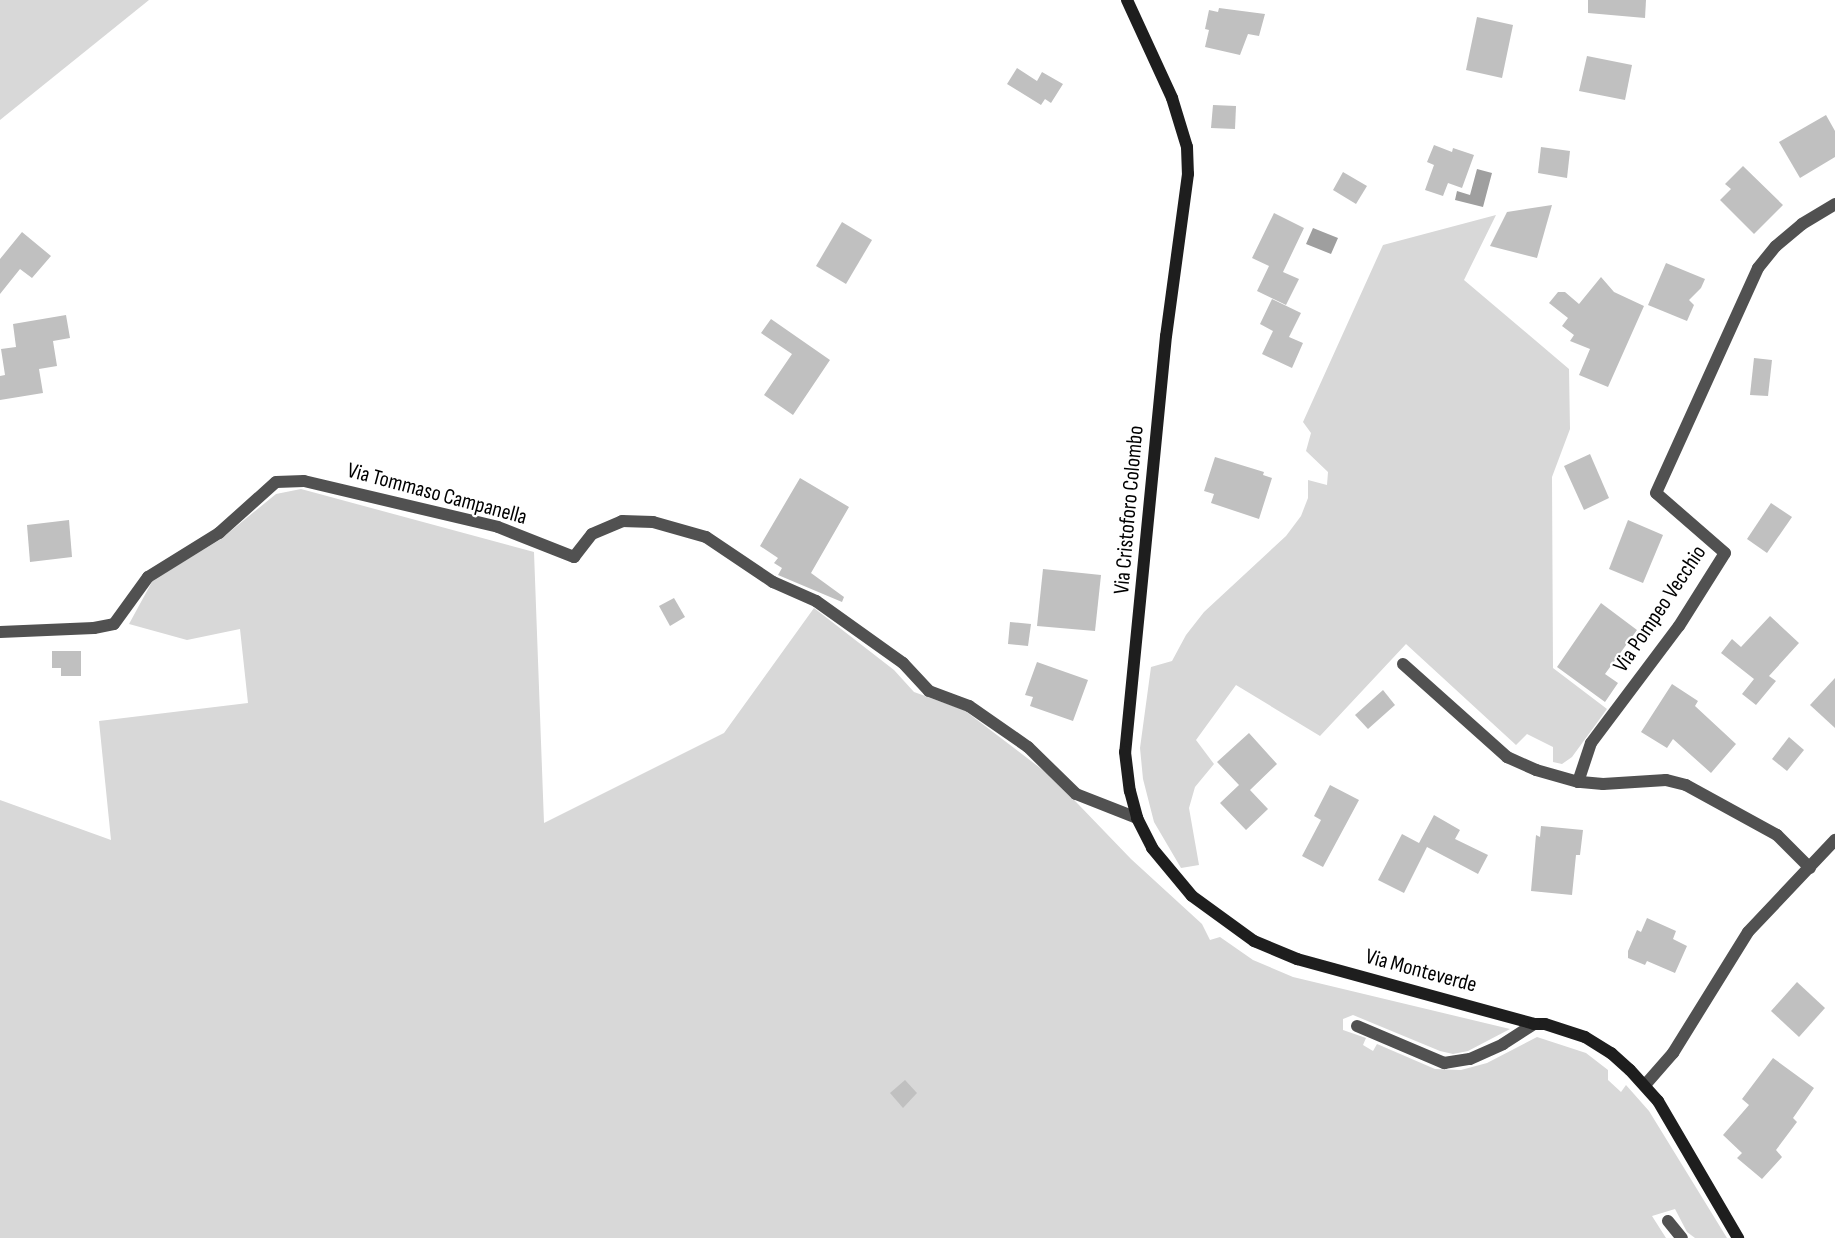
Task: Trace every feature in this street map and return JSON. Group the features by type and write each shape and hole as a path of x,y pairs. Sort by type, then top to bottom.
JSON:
{"street":[{"name":"Via Cristoforo Colombo","path":"1127,0 1172,98 1187,147 1188,174 1166,336 1125,752 1130,791 1137,818"},
{"name":"Via Pompeo Vecchio","path":"1578,782 1591,743 1680,626 1725,553 1656,493 1758,268 1776,246 1802,224 1835,204"},
{"name":"Via Tommaso Campanella","path":"0,632 114,624 148,577 219,533 276,482 304,481 498,527 574,557 592,534 622,521 653,522 706,537 773,582 816,601 903,663 929,691 969,706 1028,747 1076,794 1137,818"},
{"path":"1403,664 1507,757 1536,770 1578,782 1603,784 1666,780 1686,784 1777,835 1810,868"},
{"name":"Via Monteverde","path":"1137,818 1152,848 1192,896 1254,941 1297,959 1534,1024 1545,1024 1585,1037 1611,1053 1645,1085 1658,1101 1738,1238"},
{"path":"1645,1085 1674,1053 1748,932 1774,901 1810,868 1835,840"},
{"path":"1356,1026 1444,1063 1470,1059 1503,1044 1534,1024"},
{"path":"1668,1221 1682,1238"}],"shaded area":[{"path":"0,0 149,0 0,120"},
{"path":"1477,169 1492,173 1483,207 1455,200 1457,191 1470,195"},
{"path":"1496,215 1464,280 1569,369 1570,429 1552,477 1553,668 1607,709 1572,757 1562,764 1553,762 1553,747 1527,734 1516,745 1406,644 1320,736 1236,685 1196,740 1214,764 1195,787 1189,808 1199,865 1181,868 1154,822 1143,779 1140,748 1151,667 1172,661 1186,635 1204,612 1286,536 1301,516 1308,498 1308,480 1327,485 1328,472 1306,451 1311,433 1303,422 1383,245"},
{"path":"1313,228 1338,238 1331,254 1306,244"},
{"path":"301,489 534,552 544,823 724,733 814,608 894,670 914,692 964,710 1052,777 1131,859 1202,924 1210,940 1220,937 1253,960 1293,977 1510,1029 1468,1051 1453,1054 1440,1051 1353,1015 1343,1019 1343,1030 1366,1038 1363,1045 1373,1051 1377,1044 1435,1069 1461,1070 1487,1063 1537,1037 1586,1053 1608,1070 1608,1080 1621,1092 1626,1085 1649,1111 1727,1238 1695,1238 1687,1232 1675,1209 1652,1216 1666,1238 0,1238 0,800 111,840 99,721 248,703 240,629 187,640 129,624 153,580 221,539 276,494"}],"building":[{"path":"1588,0 1646,0 1645,18 1588,13"},
{"path":"1219,8 1265,14 1259,36 1248,34 1240,55 1205,47 1209,30 1205,29 1209,10 1218,12"},
{"path":"1477,17 1513,25 1502,78 1466,70"},
{"path":"1587,56 1632,65 1625,100 1579,91"},
{"path":"1017,68 1037,81 1042,72 1063,84 1051,103 1045,99 1041,105 1007,84"},
{"path":"1213,105 1236,106 1235,129 1211,128"},
{"path":"1826,115 1835,131 1835,157 1800,178 1779,142"},
{"path":"1434,145 1452,152 1453,148 1474,155 1462,188 1448,183 1443,196 1425,190 1434,165 1427,162"},
{"path":"1541,147 1570,151 1567,178 1538,173"},
{"path":"1743,166 1783,205 1754,234 1720,200 1731,189 1725,184"},
{"path":"1343,172 1367,186 1356,204 1333,190"},
{"path":"1552,205 1537,258 1490,246 1507,212"},
{"path":"1274,213 1304,228 1283,272 1299,279 1286,305 1257,291 1269,266 1252,258"},
{"path":"842,222 872,240 846,284 816,266"},
{"path":"22,232 51,256 32,278 20,269 0,294 0,259"},
{"path":"1666,263 1705,279 1701,288 1689,300 1694,305 1687,321 1648,305"},
{"path":"1601,277 1614,292 1644,306 1608,387 1579,375 1590,349 1570,341 1574,335 1562,326 1568,318 1549,303 1558,292 1565,292 1579,304"},
{"path":"1272,299 1301,313 1289,337 1303,343 1292,368 1262,354 1273,331 1260,324"},
{"path":"66,315 70,338 53,341 57,366 39,369 43,393 0,400 0,376 5,375 1,349 16,347 13,324"},
{"path":"771,319 830,360 793,415 764,395 792,354 761,333"},
{"path":"1754,358 1772,360 1768,396 1750,395"},
{"path":"1590,454 1609,498 1584,510 1564,466"},
{"path":"1215,457 1264,472 1263,475 1272,478 1259,519 1211,503 1214,494 1204,491"},
{"path":"800,478 849,507 811,573 844,597 842,602 778,575 782,568 774,563 778,558 760,546"},
{"path":"1771,503 1792,517 1767,553 1747,539"},
{"path":"69,520 72,557 30,562 27,525"},
{"path":"1628,520 1663,535 1643,583 1609,569"},
{"path":"1043,569 1101,575 1095,631 1037,626"},
{"path":"674,598 685,617 670,626 659,606"},
{"path":"1601,603 1637,630 1605,674 1618,683 1605,702 1557,667"},
{"path":"1770,616 1799,643 1769,676 1776,681 1756,705 1742,694 1754,679 1721,653 1732,639 1741,647"},
{"path":"1010,622 1031,624 1028,646 1008,644"},
{"path":"52,651 81,651 81,676 61,676 61,668 52,668"},
{"path":"1037,662 1088,680 1073,721 1030,706 1033,697 1025,695"},
{"path":"1835,678 1835,728 1810,705"},
{"path":"1672,684 1698,701 1695,706 1736,744 1711,773 1673,739 1667,748 1641,732"},
{"path":"1383,690 1395,705 1368,729 1355,715"},
{"path":"1249,733 1277,764 1250,790 1268,809 1246,830 1220,803 1239,785 1217,762"},
{"path":"1789,737 1804,750 1787,771 1772,759"},
{"path":"1330,785 1359,800 1323,867 1302,856 1321,820 1314,816"},
{"path":"1434,815 1460,830 1455,839 1488,855 1478,874 1427,847 1404,893 1378,880 1402,834 1419,843"},
{"path":"1541,826 1583,830 1580,855 1576,855 1572,895 1531,891 1536,835 1540,837"},
{"path":"1647,918 1676,931 1673,939 1687,946 1675,973 1647,961 1645,965 1628,958 1628,951 1637,930 1641,932"},
{"path":"1797,982 1825,1008 1799,1037 1771,1011"},
{"path":"1773,1058 1814,1088 1793,1118 1797,1122 1776,1150 1782,1157 1762,1179 1737,1158 1742,1153 1723,1135 1749,1105 1742,1099"},
{"path":"905,1080 917,1093 903,1108 890,1093"}]}
